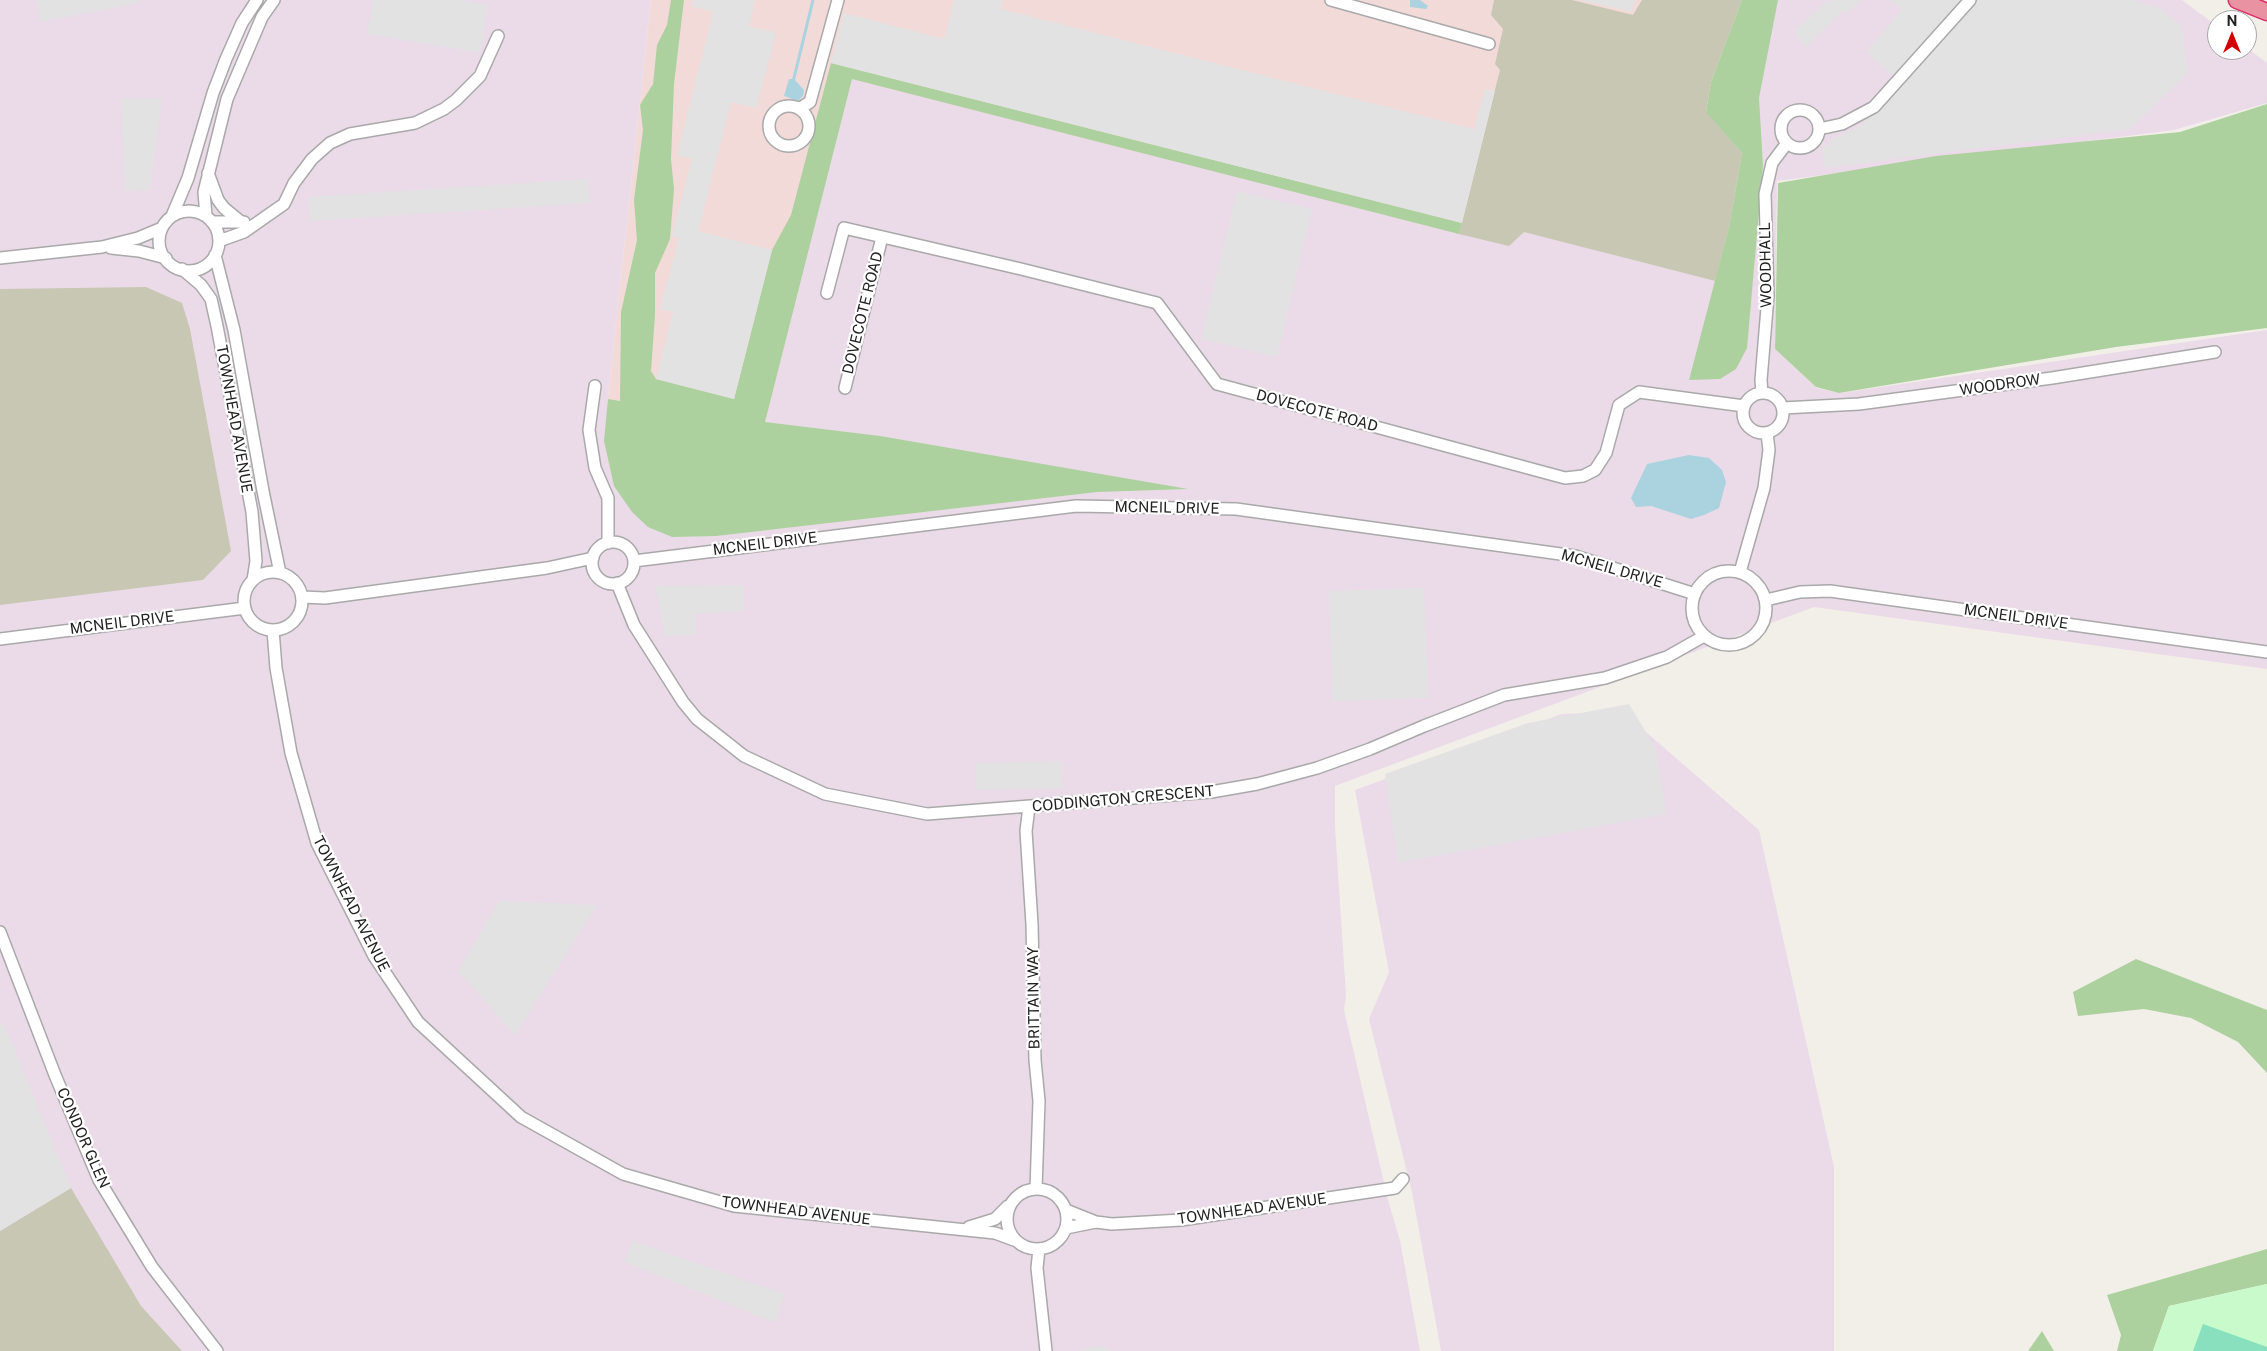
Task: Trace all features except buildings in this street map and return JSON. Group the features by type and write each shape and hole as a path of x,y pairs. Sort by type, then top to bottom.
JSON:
{"highway":[{"path":"2237,0 2267,12"}],"street":[{"path":"0,258 102,248 138,238 162,228 172,216 188,178 213,93 226,59 242,23 257,0"},
{"path":"102,248 139,251 166,258 182,270 201,268 216,255 219,241 218,231 209,219 204,192 208,172 231,91 262,17 274,0"},
{"path":"799,109 810,102 838,0"},
{"path":"1331,0 1488,44"},
{"path":"1819,129 1842,124 1874,107 1970,0"},
{"path":"219,241 244,232 284,204 294,183 312,159 330,143 350,134 415,122 444,109 480,76 498,36"},
{"path":"1799,110 1810,113 1817,120 1819,129 1816,138 1806,146 1795,147 1787,143 1783,138 1781,126 1783,119 1791,112 1799,110"},
{"name":"WOODHALL","path":"1762,393 1761,380 1768,296 1764,194 1772,163 1787,143"},
{"path":"208,172 218,200 224,208 241,222"},
{"path":"172,216 189,211 209,219 258,222"},
{"path":"162,228 160,244 166,258"},
{"name":"DOVECOTE ROAD","path":"828,293 844,228 1157,303 1216,384 1566,478 1583,476 1595,470 1606,453 1618,406 1639,392 1744,406"},
{"name":"DOVECOTE ROAD","path":"845,388 882,237"},
{"name":"TOWNHEAD AVENUE","path":"216,255 234,330 280,573"},
{"name":"TOWNHEAD AVENUE","path":"182,270 201,285 211,299 218,326 252,512 256,561 253,580"},
{"name":"WOODROW","path":"1783,408 1859,404 2052,378 2215,352"},
{"path":"595,386 589,430 595,468 608,498 608,543"},
{"path":"1762,393 1776,397 1783,408 1782,420 1779,425 1767,433 1757,432 1747,424 1744,418 1744,406 1752,396 1762,393"},
{"path":"1740,572 1764,488 1769,450 1767,433"},
{"name":"MCNEIL DRIVE","path":"634,561 1076,506 1236,509 1574,556 1695,594"},
{"path":"615,542 627,548 634,561 633,570 627,578 617,583 606,582 600,579 594,570 593,558 598,549 608,543 615,542"},
{"path":"302,597 335,597 547,568 593,558"},
{"path":"1729,571 1740,572 1756,582 1766,600 1766,613 1762,625 1755,635 1744,642 1723,645 1704,636 1697,627 1692,605 1695,594 1708,577 1729,571"},
{"path":"270,572 280,573 295,582 302,597 302,607 295,620 283,629 263,629 255,624 248,617 244,598 247,588 253,580 270,572"},
{"name":"CODDINGTON CRESCENT","path":"617,583 634,625 682,702 697,719 756,763 825,794 927,814 1211,792 1260,784 1316,768 1370,749 1504,695 1605,678 1667,657 1704,636"},
{"name":"MCNEIL DRIVE","path":"1766,600 1800,592 1830,591 2267,652"},
{"name":"MCNEIL DRIVE","path":"0,639 245,608"},
{"name":"TOWNHEAD AVENUE","path":"273,630 276,668 291,753 317,843 374,956 418,1022 522,1117 623,1174 734,1206 995,1233 1014,1240"},
{"name":"BRITTAIN WAY","path":"1029,807 1026,831 1032,924 1035,1060 1039,1101 1036,1189"},
{"name":"CONDOR GLEN","path":"0,932 55,1076 99,1180 152,1267 217,1351"},
{"name":"TOWNHEAD AVENUE","path":"1066,1228 1096,1222 1132,1224 1238,1213 1395,1188 1403,1180"},
{"path":"1036,1189 1049,1192 1056,1196 1066,1210 1066,1228 1056,1243 1039,1249 1030,1249 1014,1240 1006,1222 1010,1204 1024,1192 1036,1189"},
{"name":"TOWNHEAD AVENUE","path":"962,1230 995,1219 1010,1204"},
{"name":"TOWNHEAD AVENUE","path":"1066,1210 1096,1222"},
{"path":"1039,1249 1037,1268 1046,1351"}],"shaded area":[{"path":"0,0 651,0 607,406 765,422 851,79 1508,246 1524,232 1715,281 1742,0 2182,0 2207,19 2207,60 2257,60 2257,56 2267,63 2267,103 2174,130 1777,181 1775,349 1817,388 1840,393 2267,330 2267,669 1814,607 1335,786 1335,826 1346,996 1344,1010 1388,1200 1400,1240 1420,1351 0,1351"},
{"path":"36,0 138,0 138,3 41,22"},
{"path":"373,0 462,0 488,5 480,53 367,34"},
{"path":"651,0 1742,0 1711,82 1729,227 765,422 607,406"},
{"path":"693,0 755,0 749,26 776,33 756,108 731,102 698,231 772,250 734,399 656,379 673,312 660,309 679,238 672,236 692,159 677,155 713,12 692,6"},
{"path":"954,0 1003,0 1001,9 1474,129 1485,89 1495,91 1462,223 831,63 844,13 944,39"},
{"path":"1494,0 1572,0 1633,15 1642,0 1742,0 1711,82 1706,111 1742,153 1729,227 1715,281 1524,232 1509,246 1459,234 1500,70 1495,64 1503,29 1491,15"},
{"path":"1580,0 1635,0 1632,12"},
{"path":"1828,0 1862,0 1846,14 1844,10 1805,48 1794,31"},
{"path":"1890,0 2132,0 2162,9 2182,27 2188,73 2130,129 1825,168 1822,149 1833,139 1861,126 1900,83 1866,51 1902,10"},
{"path":"162,98 150,190 125,191 121,99"},
{"path":"588,179 590,203 310,221 308,197"},
{"path":"1237,191 1312,209 1277,357 1201,339"},
{"path":"146,287 182,303 190,329 231,551 203,580 0,605 0,289"},
{"path":"743,585 744,611 696,614 696,635 665,636 655,586"},
{"path":"1424,588 1428,698 1332,701 1329,591"},
{"path":"1629,704 1656,749 1666,814 1398,863 1385,774 1528,723"},
{"path":"1623,712 1759,830 1834,1167 1834,1351 1441,1351 1412,1192 1369,1019 1389,972 1355,790 1562,714"},
{"path":"1062,761 1063,788 976,790 976,763"},
{"path":"499,901 597,905 515,1035 458,971"},
{"path":"4,1024 71,1188 0,1231 0,1025"},
{"path":"71,1188 141,1306 182,1351 0,1351 0,1231"},
{"path":"633,1241 784,1294 776,1323 624,1262"},
{"path":"1096,1346 1107,1347 1110,1351 1079,1351"}],"green space":[{"path":"671,0 684,0 674,84 671,159 674,189 670,239 655,273 655,315 651,371 656,379 734,399 772,250 791,215 831,63 1462,223 1459,234 852,79 765,422 880,436 1188,489 1097,492 716,536 672,537 648,527 632,512 614,486 604,441 608,399 620,401 621,312 637,240 634,200 643,130 640,105 653,84 657,45 667,25"},
{"path":"1742,0 1778,0 1759,98 1763,166 1747,348 1736,369 1720,379 1689,380 1729,227 1742,153 1706,112 1711,82"},
{"path":"2267,104 2267,328 2116,347 1839,393 1816,387 1775,349 1778,183 1936,156 2180,132"},
{"path":"2136,959 2267,1010 2267,1073 2238,1042 2191,1018 2144,1009 2078,1016 2073,992"},
{"path":"2267,1249 2267,1284 2169,1306 2153,1351 2117,1351 2121,1335 2107,1295"},
{"path":"2267,1284 2267,1351 2153,1351 2169,1306"},
{"path":"2203,1324 2267,1347 2267,1351 2193,1351"},
{"path":"2042,1331 2054,1351 2028,1351"}],"water":[{"path":"1410,0 1420,0 1428,6 1426,9 1410,7"},
{"path":"789,79 794,79 804,90 803,96 798,101 784,96"},
{"path":"1689,455 1709,458 1722,470 1726,482 1719,508 1691,519 1651,506 1636,507 1631,498 1647,464"}],"waterway":[{"path":"793,82 813,0"}]}
